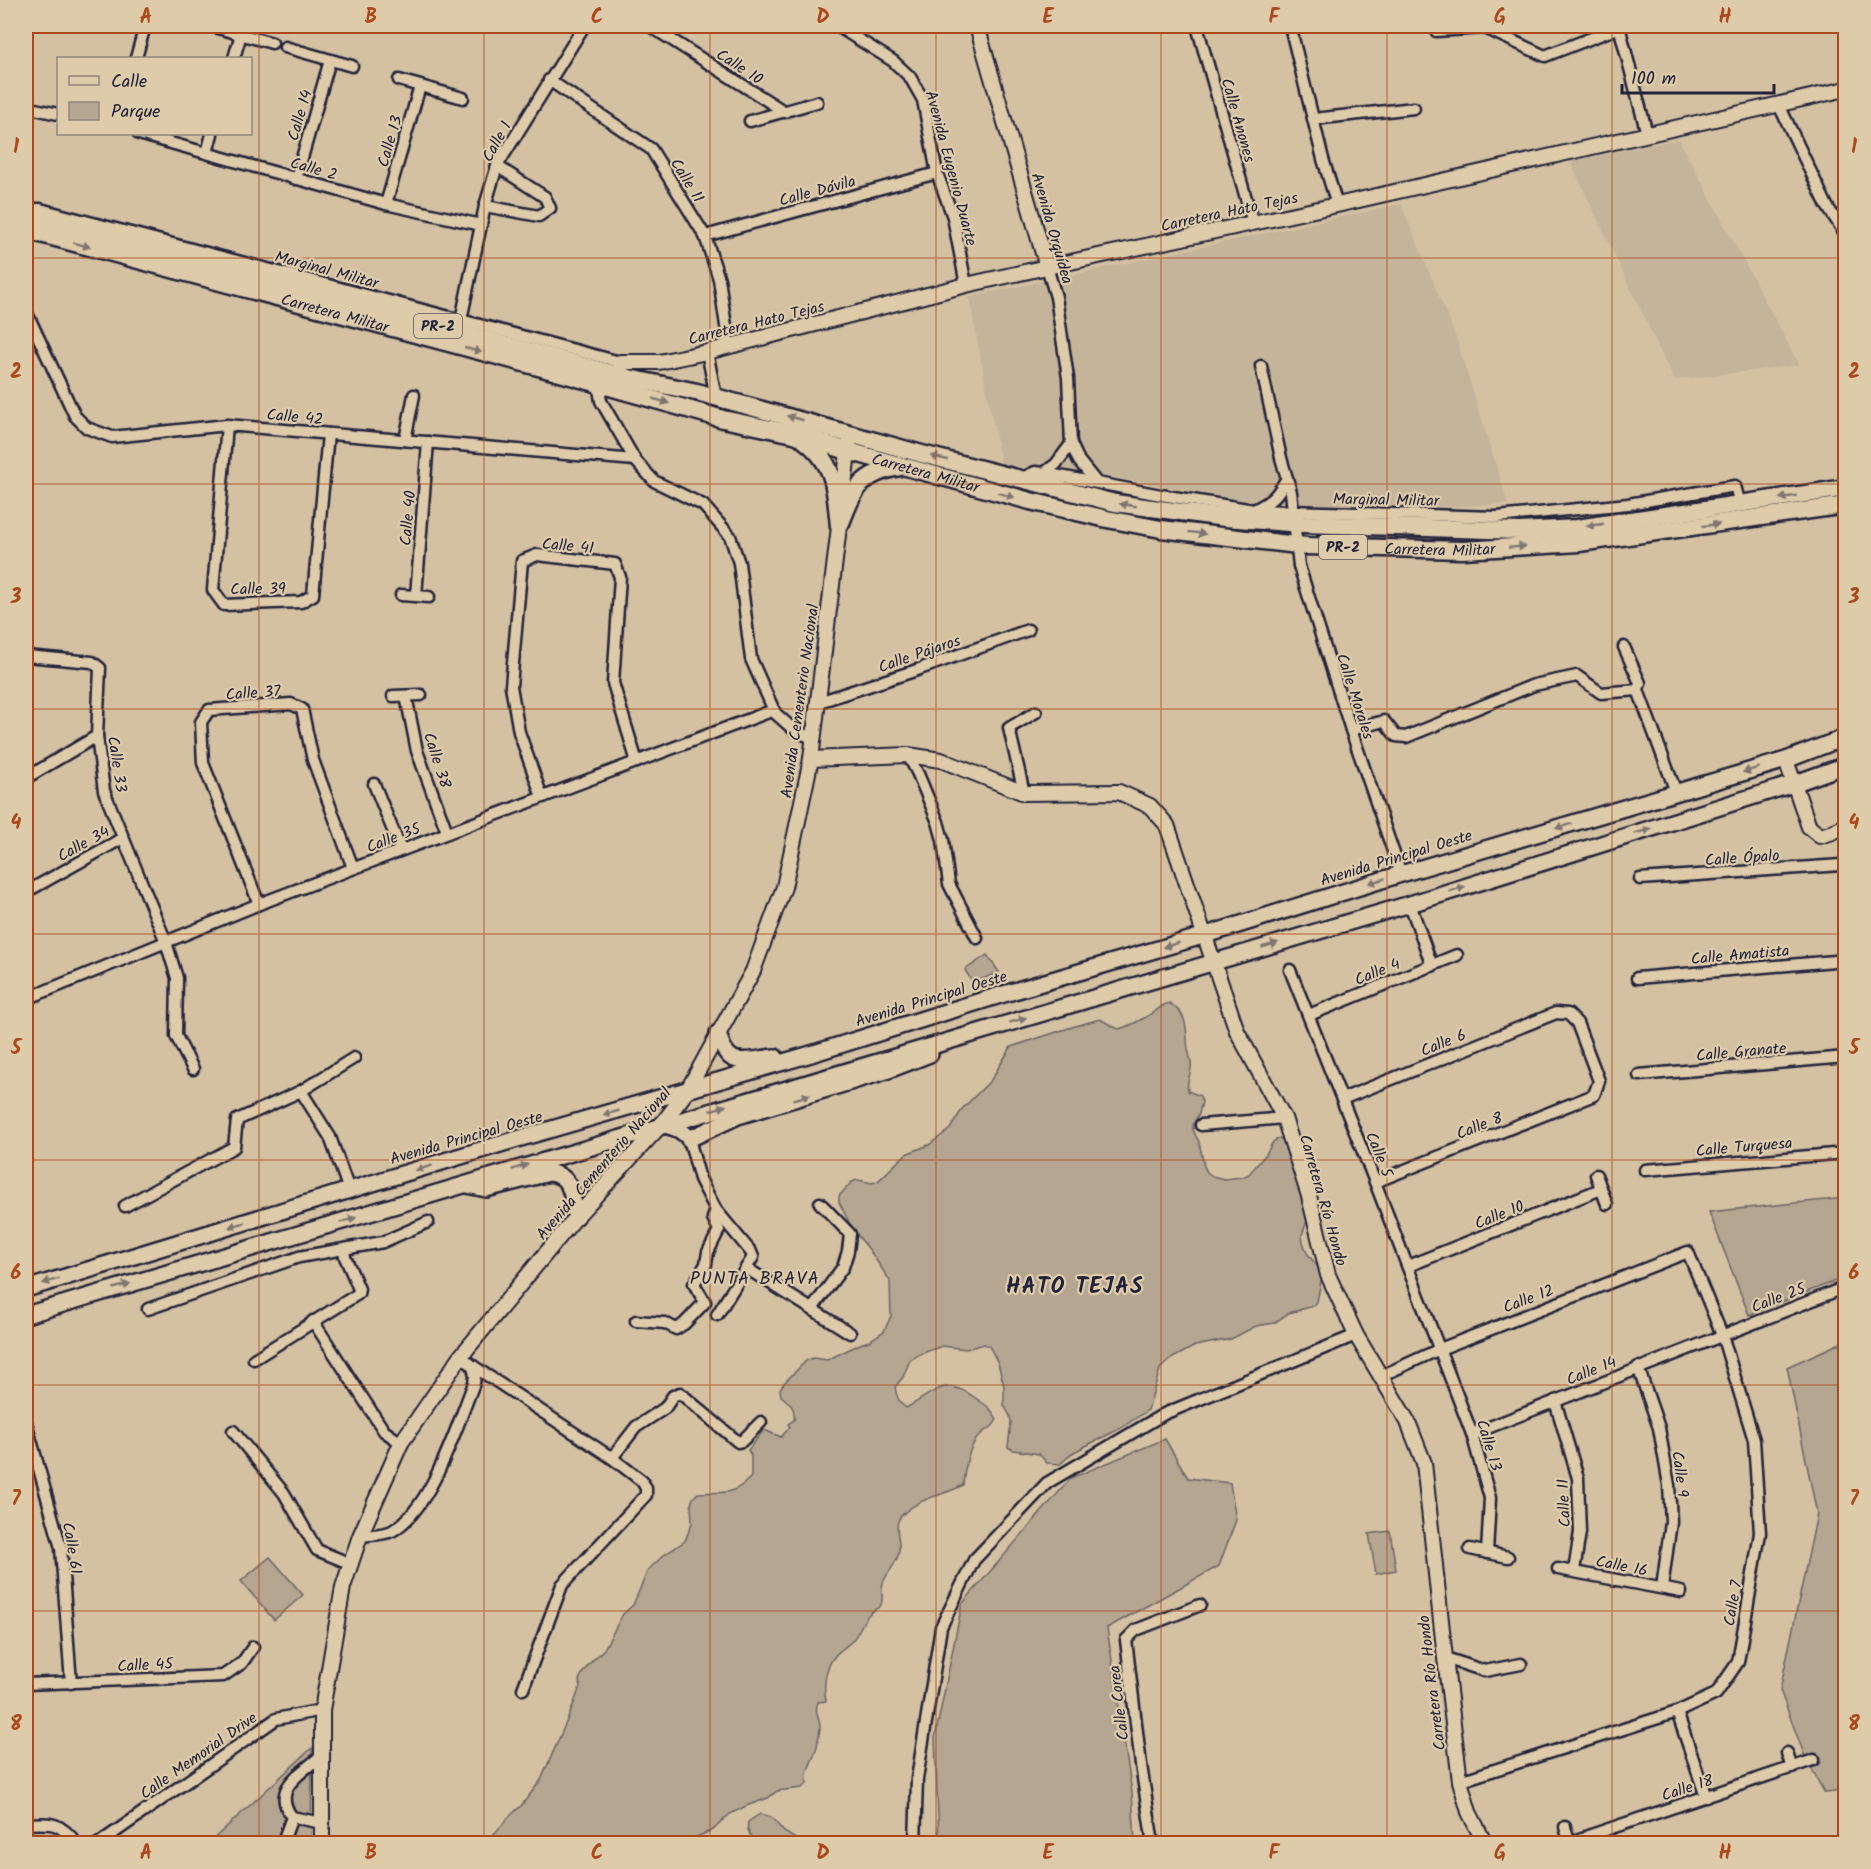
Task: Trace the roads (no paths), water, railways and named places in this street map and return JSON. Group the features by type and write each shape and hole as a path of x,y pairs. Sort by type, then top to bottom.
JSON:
{"main road":[{"name":"Carretera Militar","path":"26,216 629,378 716,397 922,454 1115,503 1225,518 1294,518 1520,531 1577,528 1845,488"},
{"name":"Carretera Militar","path":"26,230 598,383 723,419 794,434 848,452 1030,501 1161,529 1297,545 1463,550 1579,543 1845,505"},
{"path":"794,434 813,447 828,466 834,483 839,526"},
{"path":"839,526 852,494 866,478 882,469 901,466"},
{"name":"Avenida Principal Oeste","path":"26,1289 349,1190 811,1054 1008,992 1206,935 1401,874 1786,760 1845,737"},
{"path":"26,1315 1410,904 1793,784 1845,765"},
{"path":"718,1033 727,1056 739,1061 811,1054"},
{"path":"662,1125 681,1130 689,1139 738,1116 886,1071 921,1058 962,1037"},
{"path":"464,1185 486,1189 549,1173 558,1174 567,1182 576,1217"}],"street":[{"path":"136,57 146,26"},
{"path":"211,26 272,43"},
{"name":"Calle 1","path":"461,320 485,206 497,166 584,26"},
{"name":"Calle 10","path":"650,26 785,112"},
{"name":"Avenida Eugenio Duarte","path":"837,26 893,61 910,77 922,100 937,173 953,217 966,285"},
{"name":"Avenida Orquídea","path":"978,26 1056,297 1068,378 1071,444"},
{"name":"Calle Anones","path":"1197,26 1253,223"},
{"path":"1290,26 1337,205"},
{"path":"1436,31 1485,28 1545,56 1619,26 1647,134"},
{"path":"234,57 241,34"},
{"path":"285,47 352,66"},
{"name":"Calle 14","path":"296,179 330,60"},
{"path":"399,80 463,98"},
{"name":"Calle 11","path":"549,80 651,149 705,236 719,279 729,346"},
{"name":"Calle 13","path":"386,204 420,86"},
{"name":"Carretera Hato Tejas","path":"620,362 659,362 707,352 966,285 1337,205 1845,89"},
{"path":"750,121 818,102"},
{"path":"1779,105 1827,206 1845,235"},
{"path":"26,107 57,114"},
{"path":"1314,118 1414,108"},
{"name":"Calle 2","path":"143,135 386,204 481,225"},
{"path":"207,153 212,135"},
{"path":"485,206 539,216 550,208 545,197 497,166"},
{"name":"Calle Dávila","path":"705,236 937,173"},
{"name":"Marginal Militar","path":"26,209 40,209 620,362"},
{"name":"Calle 42","path":"26,310 75,416 87,428 112,437 227,425 635,460"},
{"path":"707,352 716,397"},
{"name":"Calle Morales","path":"1261,366 1291,492 1299,566 1351,730 1401,874"},
{"path":"598,383 601,401 635,460 654,482 703,505 730,536 740,563 751,659 774,710 794,730 814,739"},
{"path":"405,440 414,395"},
{"name":"Calle 39","path":"227,425 213,590 224,605 301,602 313,594 328,434"},
{"name":"Avenida Cementerio Nacional","path":"322,1844 322,1710 343,1587 360,1536 401,1443 461,1356 576,1217 662,1125 687,1090 753,971 784,887 811,759 851,434"},
{"name":"Calle 40","path":"416,596 428,442"},
{"path":"1044,473 1056,464 1071,444 1079,461 1096,482"},
{"path":"1020,479 1035,472 1044,473 1294,518"},
{"path":"1254,510 1270,502 1279,494 1287,478"},
{"name":"Calle 41","path":"542,797 519,732 511,686 522,561 537,555 615,564 620,577 613,683 637,762"},
{"path":"401,595 429,597"},
{"name":"Calle Pájaros","path":"819,702 1028,630"},
{"path":"1624,648 1640,683 1638,690 1676,792"},
{"name":"Calle 33","path":"26,656 92,662 100,668 97,736 104,791 166,942 177,978 176,1036 193,1069"},
{"path":"1351,730 1384,722 1396,736 1406,738 1534,685 1577,676 1600,693 1638,690"},
{"path":"393,696 421,695"},
{"name":"Calle 38","path":"406,696 417,751 447,832"},
{"name":"Calle 37","path":"259,903 203,763 201,722 209,710 291,704 302,709 313,760 353,868"},
{"name":"Calle 35","path":"26,999 259,903 774,710"},
{"path":"1024,793 1009,728 1036,712"},
{"path":"26,778 97,736"},
{"path":"908,755 918,774 943,840 949,884 977,938"},
{"name":"Carretera Río Hondo","path":"811,759 908,755 941,760 1024,793 1119,792 1150,806 1167,825 1237,1031 1284,1119 1309,1196 1328,1275 1356,1335 1408,1422 1424,1463 1444,1658 1460,1781 1469,1812 1485,1844"},
{"path":"1786,760 1809,827 1820,836 1845,826"},
{"path":"374,784 401,850"},
{"name":"Calle 34","path":"26,892 123,838"},
{"name":"Calle Ópalo","path":"1640,879 1842,865 1845,867"},
{"path":"1410,904 1432,966"},
{"name":"Calle 4","path":"1309,1015 1457,956"},
{"name":"Calle Amatista","path":"1637,978 1845,960"},
{"name":"Calle 5","path":"1290,970 1440,1349"},
{"name":"Calle 6","path":"1342,1099 1556,1013 1568,1014 1577,1023 1599,1081 1594,1095"},
{"name":"Calle Granate","path":"1638,1075 1845,1057"},
{"path":"125,1206 234,1147 237,1120 301,1091 354,1058"},
{"path":"301,1091 330,1137 349,1190"},
{"name":"Calle 8","path":"1375,1182 1594,1095"},
{"path":"1201,1125 1284,1119"},
{"path":"689,1139 700,1179 716,1210 753,1257 717,1315"},
{"name":"Calle Turquesa","path":"1645,1170 1845,1153"},
{"path":"1596,1175 1607,1204"},
{"name":"Calle 10","path":"1408,1266 1601,1189"},
{"path":"812,1309 843,1267 850,1234 820,1203"},
{"path":"636,1321 665,1323 676,1329 705,1302 694,1284 706,1264 708,1252 720,1230 713,1218 716,1210"},
{"path":"148,1309 299,1257 383,1242 428,1222"},
{"path":"292,1237 299,1257"},
{"path":"254,1359 358,1294 359,1289 344,1250"},
{"name":"Calle 7","path":"1460,1781 1677,1712 1716,1694 1738,1662 1760,1533 1754,1440 1722,1335 1688,1252"},
{"name":"Calle 12","path":"1381,1376 1440,1349 1688,1252"},
{"path":"746,1268 850,1333"},
{"name":"Calle 25","path":"1722,1335 1845,1287"},
{"path":"313,1321 384,1431 401,1443"},
{"path":"915,1844 917,1779 941,1627 974,1560 1047,1483 1164,1414 1356,1335"},
{"name":"Calle 14","path":"1472,1434 1722,1335"},
{"name":"Calle 13","path":"1440,1349 1472,1434 1490,1498 1487,1553"},
{"path":"461,1356 612,1458 642,1481 646,1488 646,1495 562,1585 523,1689"},
{"path":"360,1536 390,1532 404,1522 419,1505 444,1458 474,1383 474,1366"},
{"name":"Calle 9","path":"1638,1367 1659,1428 1669,1485 1671,1522 1662,1588"},
{"path":"612,1458 636,1426 665,1408 673,1396 680,1394 738,1442 742,1442 761,1422"},
{"name":"Calle 11","path":"1555,1401 1578,1478 1580,1532 1574,1571"},
{"name":"Calle 61","path":"26,1422 61,1548 71,1683"},
{"path":"233,1431 284,1493 318,1550 351,1564"},
{"path":"1470,1549 1508,1557"},
{"name":"Calle 16","path":"1558,1569 1680,1592"},
{"name":"Calle Corea","path":"1153,1844 1126,1640 1136,1630 1200,1605"},
{"name":"Calle 45","path":"26,1684 223,1676 242,1664 253,1647"},
{"path":"1444,1658 1485,1671 1521,1664"},
{"name":"Calle Memorial Drive","path":"98,1844 276,1719 322,1710"},
{"path":"1677,1712 1706,1797"},
{"path":"1787,1753 1792,1768"},
{"path":"322,1755 289,1784 284,1793 284,1803 292,1817 322,1823"},
{"name":"Calle 18","path":"1570,1843 1814,1760"},
{"path":"282,1844 292,1817"},
{"path":"26,1824 50,1823 66,1829 77,1844"},
{"path":"1565,1827 1570,1843"}],"district":[{"name":"PUNTA BRAVA","path":"755,1278"},
{"name":"HATO TEJAS","path":"1075,1285"}]}
